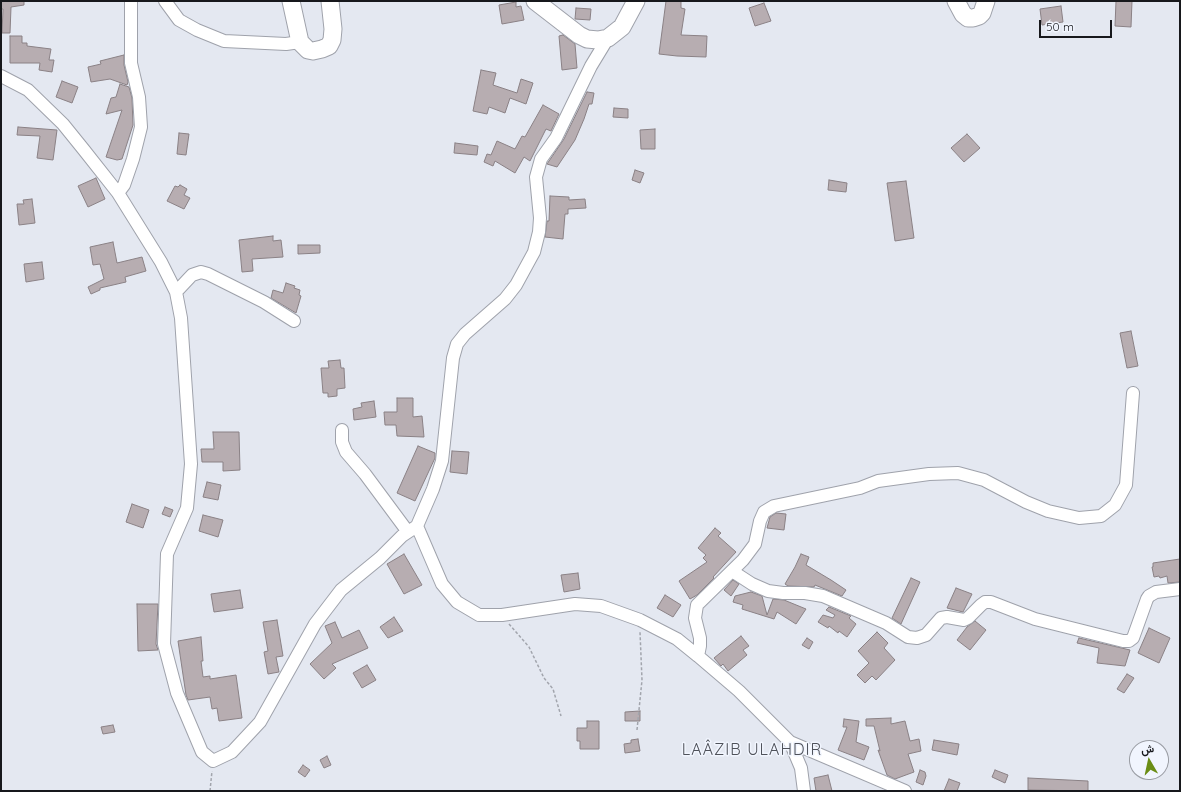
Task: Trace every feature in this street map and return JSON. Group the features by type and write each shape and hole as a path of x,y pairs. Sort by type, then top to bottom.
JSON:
{"main road":[{"path":"291,1 300,42 308,50 313,51 329,46 332,40 333,29 330,1"},
{"path":"535,1 579,35 587,39 598,40 608,38 622,27 636,1"},
{"path":"956,1 963,14 968,18 979,16 982,13 986,1"}],"street":[{"path":"118,193 124,184 133,159 141,127 139,97 131,63 131,1"},
{"path":"165,1 179,20 196,30 224,41 286,44 300,42"},
{"path":"1,76 28,90 63,124 118,193 161,262 176,292 181,318 191,464 187,508 167,554 164,644 177,694 202,752 213,761 232,752 260,722 316,624 341,590 413,529 433,489 442,461 453,358 457,344 465,334 505,299 516,285 534,252 539,232 540,218 536,177 541,158 556,138 591,66 608,38"},
{"path":"176,292 192,275 201,272 208,274 264,302 294,321"},
{"path":"698,656 700,638 695,618 697,605 743,560 754,544 764,512 774,506 860,488 878,481 929,474 958,473 984,480 1026,502 1048,510 1079,518 1101,516 1115,505 1126,485 1133,393"},
{"path":"342,430 342,442 346,452 413,529 442,584 456,602 479,614 502,615 575,604 601,606 640,620 677,639 698,656 739,691 790,742 905,791"},
{"path":"732,572 752,584 768,591 805,593 823,596 886,623 908,637 917,638 926,635 941,618 947,617 964,620 968,618 980,605 985,602 990,602 1035,620 1123,641 1130,641 1133,638 1149,596 1156,592 1180,589"},
{"path":"790,742 800,768 804,791"}],"path":[{"path":"502,615 529,647 544,678 553,688 560,716"},
{"path":"637,730 642,680 640,620"},
{"path":"210,791 213,761"}],"building":[{"path":"1,1 24,1 24,5 11,7 10,33 2,33 3,9 1,9"},
{"path":"666,1 681,1 681,8 685,9 681,35 707,36 706,57 659,54"},
{"path":"1116,1 1132,1 1131,27 1115,26"},
{"path":"516,2 516,7 521,6 524,20 502,24 499,5"},
{"path":"764,3 771,21 755,26 749,8"},
{"path":"1061,6 1063,22 1042,25 1040,9"},
{"path":"576,8 591,9 590,20 575,19"},
{"path":"563,35 575,44 577,68 562,70 559,36"},
{"path":"10,36 22,36 22,43 27,43 27,46 51,49 49,60 54,60 52,72 39,70 40,63 10,63"},
{"path":"124,55 124,65 128,82 127,85 110,79 91,82 88,67 101,64 100,61"},
{"path":"481,70 496,73 493,85 517,93 521,79 533,83 526,104 510,98 505,113 489,107 487,114 473,111"},
{"path":"62,81 78,87 72,103 56,97"},
{"path":"120,84 129,87 132,98 133,125 122,159 117,160 106,157 122,110 106,114 111,98 116,97"},
{"path":"587,92 594,93 592,104 589,104 575,140 557,167 547,164 564,139"},
{"path":"543,105 559,114 551,131 546,129 530,161 524,157 515,173 495,161 493,166 484,162 487,154 491,155 497,141 515,149 522,136 525,137"},
{"path":"614,108 628,109 628,118 613,117"},
{"path":"18,127 57,130 53,160 37,158 40,136 17,135"},
{"path":"655,129 655,149 641,149 640,130"},
{"path":"179,133 189,134 186,155 177,154"},
{"path":"967,134 980,148 964,162 951,148"},
{"path":"455,143 478,146 477,155 454,153"},
{"path":"635,170 644,173 640,183 632,180"},
{"path":"96,178 105,199 88,207 78,186"},
{"path":"829,180 847,183 846,192 828,190"},
{"path":"906,181 914,238 895,241 887,183"},
{"path":"180,185 187,189 184,195 190,198 184,209 167,201 175,186 178,187"},
{"path":"550,196 569,197 569,200 585,199 586,208 568,209 568,214 565,214 563,239 545,237 547,221 549,221"},
{"path":"32,199 35,223 19,225 17,204 24,204 23,200"},
{"path":"273,236 273,241 281,240 283,257 252,259 253,271 242,272 239,240"},
{"path":"113,242 117,263 142,257 146,271 125,277 126,282 100,288 100,290 91,294 88,287 104,279 100,264 93,265 90,247"},
{"path":"298,245 320,245 320,253 298,254"},
{"path":"42,262 44,279 26,282 24,264"},
{"path":"286,283 295,286 294,288 300,290 299,295 301,296 296,313 271,298 273,290 283,293"},
{"path":"1131,331 1138,366 1127,368 1120,333"},
{"path":"340,360 341,368 344,368 345,388 337,389 337,396 328,397 328,393 323,393 321,368 329,368 328,361"},
{"path":"397,398 413,398 413,417 422,416 424,437 397,436 396,425 385,425 384,412 397,412"},
{"path":"374,401 376,417 354,420 353,409 362,407 361,403"},
{"path":"213,432 239,432 240,470 223,471 223,462 202,462 201,449 214,449"},
{"path":"418,446 435,453 435,458 415,501 397,493"},
{"path":"452,451 469,452 467,474 450,472"},
{"path":"207,482 221,485 218,500 203,497"},
{"path":"132,504 149,510 143,528 126,522"},
{"path":"165,507 173,510 170,517 162,514"},
{"path":"776,513 786,514 784,530 767,528 770,517"},
{"path":"203,515 223,520 218,537 199,531"},
{"path":"715,528 721,533 718,536 736,552 713,577 714,578 697,595 690,599 679,581 707,562 703,558 706,555 698,548"},
{"path":"404,554 422,585 404,594 387,564"},
{"path":"801,554 809,557 806,565 846,590 842,596 815,585 814,587 788,586 785,584"},
{"path":"1180,559 1180,582 1168,583 1167,576 1160,578 1159,576 1154,577 1152,567 1153,563"},
{"path":"578,573 580,589 564,592 561,575"},
{"path":"911,578 920,582 901,624 892,618"},
{"path":"733,580 739,584 731,596 724,590"},
{"path":"956,588 972,594 963,612 947,608"},
{"path":"240,590 243,608 214,612 211,594"},
{"path":"751,592 762,596 767,615 773,599 784,600 806,609 796,624 777,612 774,619 742,609 743,605 733,602 735,596"},
{"path":"665,595 681,605 673,617 657,608"},
{"path":"137,604 158,604 156,644 158,650 138,651"},
{"path":"829,607 851,616 849,618 856,624 847,637 839,631 838,633 829,626 828,628 818,622 823,615 833,618 835,615 826,610"},
{"path":"394,617 403,631 388,638 380,627"},
{"path":"277,620 283,656 276,657 279,672 268,674 264,652 268,651 263,622"},
{"path":"975,621 986,630 970,650 957,640 967,627"},
{"path":"335,622 342,638 359,630 368,648 332,664 336,668 324,679 310,664 332,643 325,626"},
{"path":"1149,628 1170,638 1159,663 1138,653"},
{"path":"877,632 888,643 884,648 895,660 876,680 872,676 865,683 857,675 869,663 858,651"},
{"path":"741,636 749,646 743,650 747,655 728,671 723,664 721,666 714,658"},
{"path":"201,637 203,677 210,676 210,679 236,675 242,718 219,721 217,708 212,709 210,697 188,700 178,641"},
{"path":"807,638 813,642 809,649 802,645"},
{"path":"1079,638 1130,650 1125,666 1097,663 1099,648 1077,643"},
{"path":"367,665 376,680 362,688 353,673"},
{"path":"1127,674 1134,678 1124,693 1117,689"},
{"path":"640,711 640,721 625,721 625,712"},
{"path":"891,718 891,724 905,721 910,741 919,739 921,751 908,754 914,772 895,779 887,775 878,750 880,751 874,726 866,726 866,719"},
{"path":"844,719 859,721 856,742 869,747 864,760 838,750 847,727 843,727"},
{"path":"587,721 599,721 599,749 580,749 580,741 577,741 577,728 587,728"},
{"path":"113,725 115,732 103,734 101,727"},
{"path":"638,739 640,751 625,753 624,744 631,743 631,740"},
{"path":"934,740 959,744 957,755 932,750"},
{"path":"327,756 331,765 324,768 320,760"},
{"path":"303,765 310,770 305,777 298,772"},
{"path":"920,770 925,772 926,776 923,785 916,782"},
{"path":"995,770 1008,775 1005,783 992,777"},
{"path":"828,775 832,791 816,791 814,778"},
{"path":"1028,778 1088,781 1088,791 1028,790"},
{"path":"949,779 960,783 957,791 944,791"}],"district":[{"name":"LAÂZIB ULAHDIR","path":"752,750"}]}
